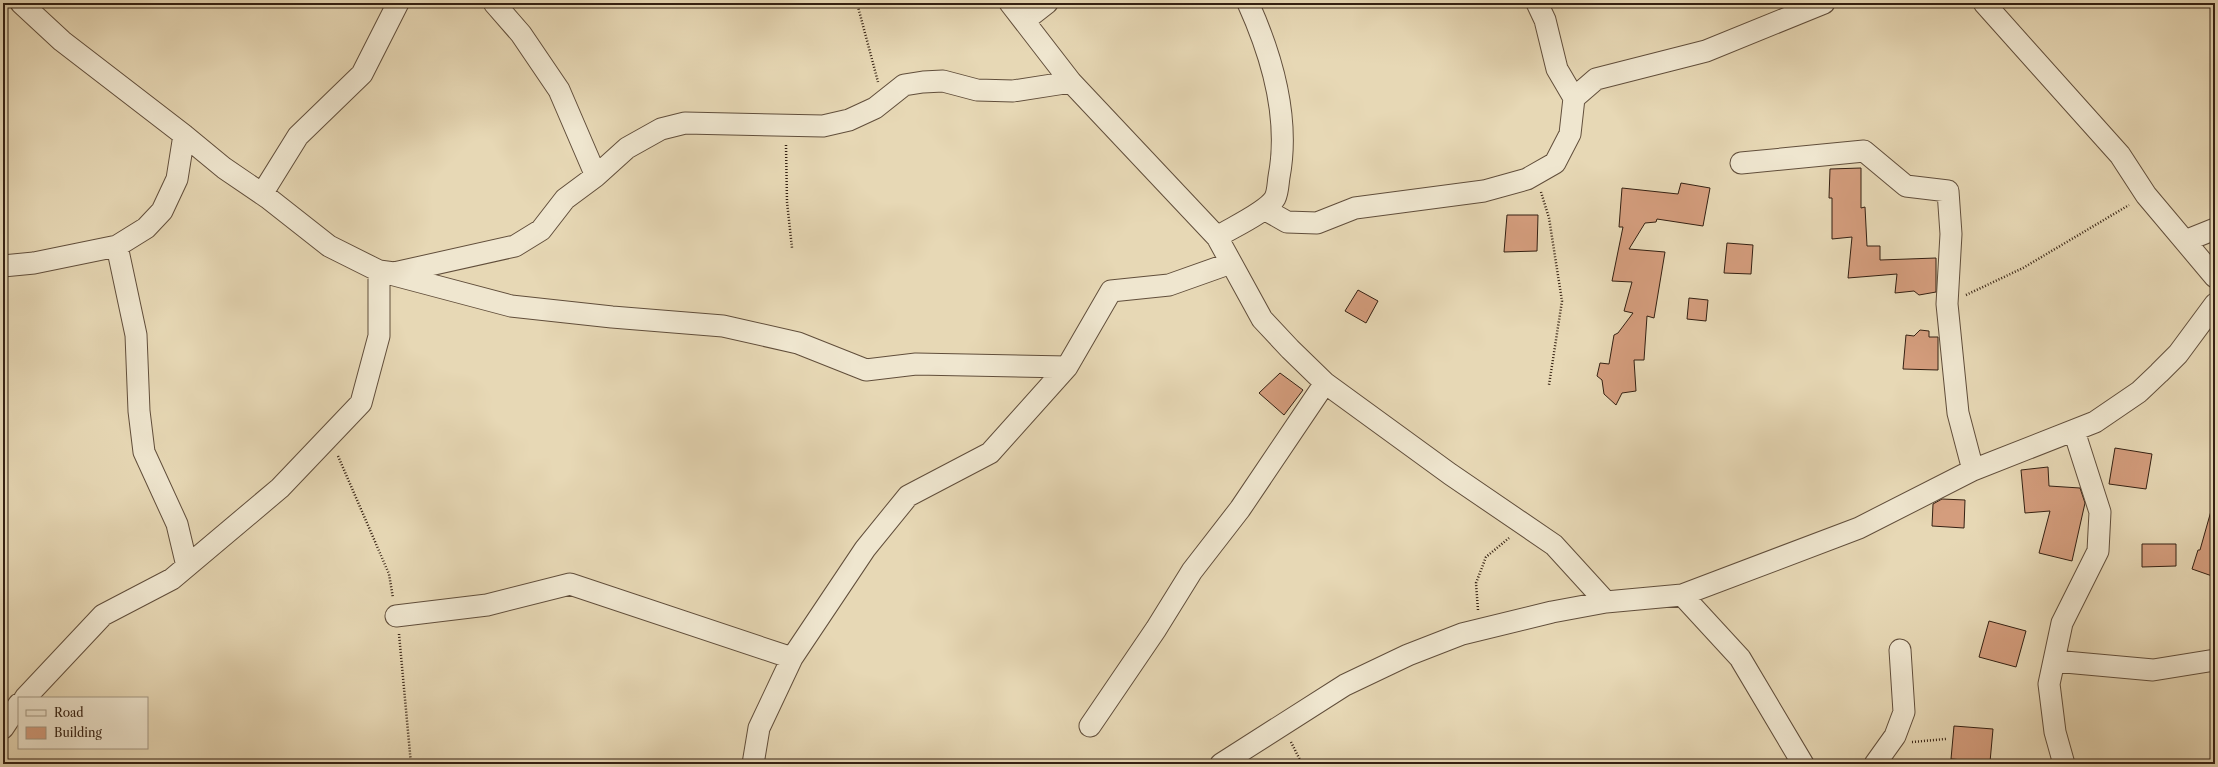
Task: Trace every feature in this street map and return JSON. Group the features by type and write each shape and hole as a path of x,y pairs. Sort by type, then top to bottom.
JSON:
{"street":[{"path":"21,3 62,41 184,134 224,168 262,194 329,246 379,271 511,306 612,317 723,326 798,343 866,370 916,364 1067,367"},
{"path":"262,194 298,136 362,74 398,3"},
{"path":"494,3 521,34 559,90 596,176"},
{"path":"1010,3 1071,82 1217,236 1262,319 1325,383 1450,474 1554,545 1606,602"},
{"path":"1024,21 1047,3"},
{"path":"1217,236 1264,209 1275,198 1282,159 1280,105 1262,33 1249,3"},
{"path":"1264,209 1287,222 1318,223 1355,208 1484,191 1527,179 1555,163 1570,134 1574,98 1557,69 1545,20 1537,3"},
{"path":"1574,98 1596,79 1706,51 1824,3"},
{"path":"1984,3 2120,155 2146,196 2215,277"},
{"path":"379,271 394,272 515,246 541,230 565,199 596,176 627,148 661,129 685,123 823,126 849,120 875,108 904,85 923,82 943,82 978,90 1013,91 1071,82"},
{"path":"3,266 41,261 117,246 146,228 162,211 177,179 184,134"},
{"path":"1741,163 1864,151 1906,186 1948,191 1951,234 1947,304 1958,413 1973,470"},
{"path":"2185,241 2215,229"},
{"path":"117,246 136,334 139,410 144,452 177,524 187,566"},
{"path":"753,764 759,728 792,658 864,549 908,496 990,453 1067,367 1111,291 1169,285 1231,263"},
{"path":"26,697 103,615 172,579 280,488 361,403 379,336 379,271"},
{"path":"1220,764 1345,685 1408,655 1462,634 1552,612 1606,602 1682,595 1859,528 1973,470 2095,422 2139,392 2178,354 2215,304"},
{"path":"1090,726 1156,629 1192,571 1240,509 1325,383"},
{"path":"2064,764 2055,732 2049,684 2062,623 2098,551 2100,512 2074,431"},
{"path":"396,616 487,605 570,584 792,658"},
{"path":"1682,595 1740,658 1803,764"},
{"path":"1880,756 1894,736 1904,712 1900,650"},
{"path":"2054,661 2153,670 2215,660"},
{"path":"3,728 18,706"}],"path":[{"path":"857,3 884,100"},
{"path":"785,126 787,202 792,248"},
{"path":"1535,174 1549,218 1562,301 1549,385"},
{"path":"1947,304 2023,268 2146,196"},
{"path":"315,764 361,762 411,764 402,651 389,574 329,435"},
{"path":"1478,630 1476,583 1486,557 1525,525"},
{"path":"1282,726 1302,764"},
{"path":"1880,756 1908,742 1946,739"}],"building":[{"path":"1861,168 1861,208 1865,207 1867,246 1880,246 1880,260 1936,258 1936,292 1919,295 1914,291 1895,293 1897,274 1848,278 1852,237 1832,239 1832,198 1829,198 1830,169"},
{"path":"1681,183 1710,188 1703,226 1657,219 1656,222 1645,223 1629,249 1665,252 1654,318 1647,316 1644,360 1634,360 1636,391 1622,393 1616,405 1604,394 1602,380 1597,376 1600,363 1609,364 1614,335 1618,333 1633,313 1624,311 1632,282 1612,281 1623,227 1619,227 1622,188 1678,194"},
{"path":"1507,215 1538,215 1537,251 1504,252"},
{"path":"1727,243 1753,245 1751,274 1724,273"},
{"path":"1358,290 1378,301 1366,323 1345,311"},
{"path":"1689,298 1708,300 1706,321 1687,319"},
{"path":"1920,330 1929,331 1929,337 1938,337 1938,370 1903,369 1906,335 1914,336"},
{"path":"1280,373 1303,390 1284,415 1259,393"},
{"path":"2115,448 2152,454 2146,489 2109,484"},
{"path":"2048,467 2049,486 2080,488 2085,503 2072,561 2039,553 2050,511 2025,513 2021,470"},
{"path":"1942,499 1965,500 1964,528 1932,526 1933,504"},
{"path":"2211,511 2215,512 2215,577 2192,569 2198,550 2200,550"},
{"path":"2142,544 2176,544 2176,566 2142,567"},
{"path":"1989,621 2026,631 2016,667 1979,657"},
{"path":"1954,726 1993,729 1990,762 1951,759"}]}
